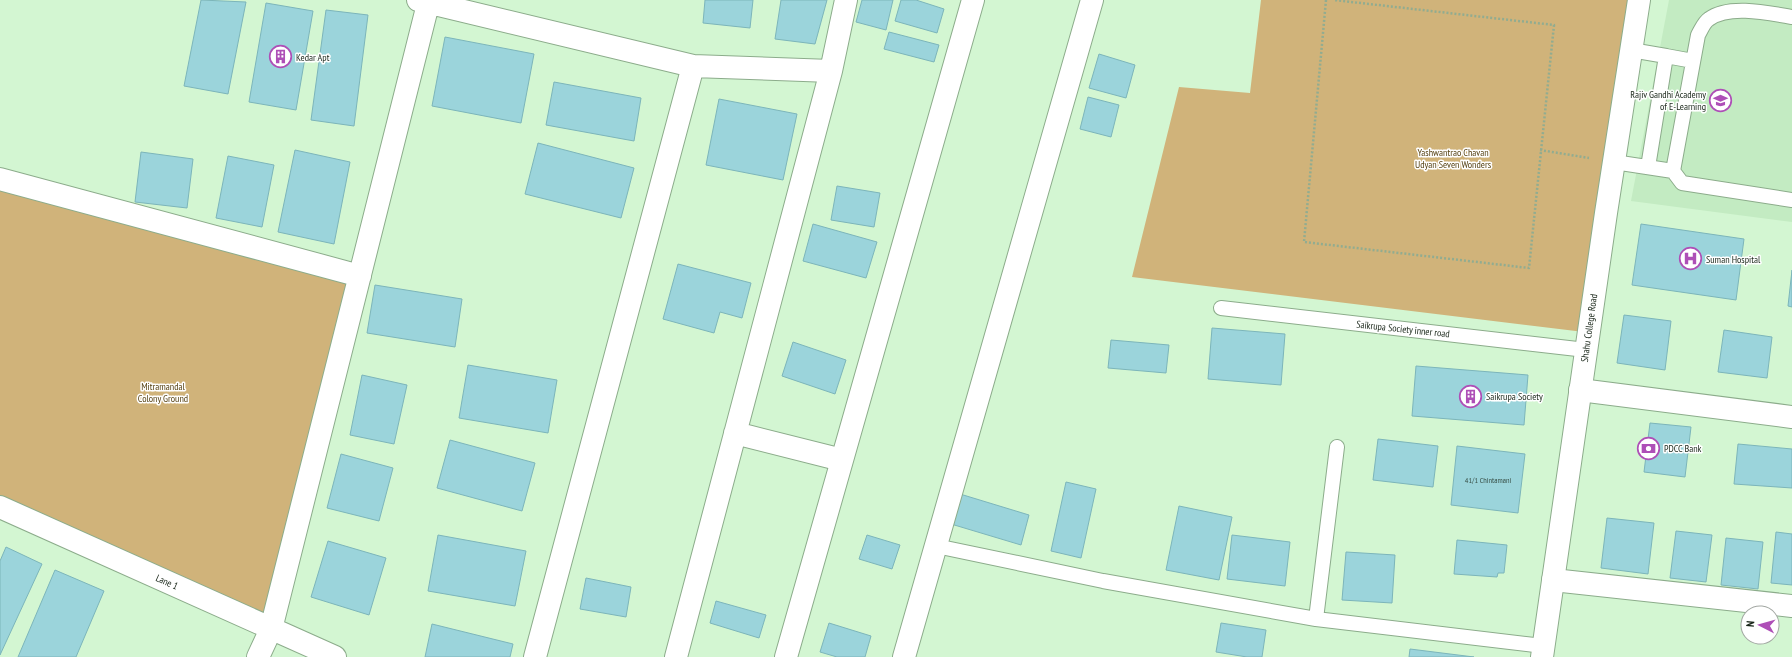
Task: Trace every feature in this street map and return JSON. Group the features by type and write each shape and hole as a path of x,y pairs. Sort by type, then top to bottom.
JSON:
{"street":[{"path":"676,657 831,71 846,0"},
{"path":"786,657 973,0"},
{"path":"904,657 1092,0"},
{"name":"Shahu College Road","path":"1543,652 1580,390 1639,0"},
{"path":"258,657 271,629 360,276 425,1 693,66 831,71"},
{"path":"535,657 693,66"},
{"path":"0,179 360,276"},
{"path":"1580,390 1792,417"},
{"path":"735,433 842,460"},
{"name":"Lane 1","path":"0,507 335,657"},
{"path":"1553,580 1792,606"}],"lane":[{"path":"1792,16 1758,12 1726,11 1708,19 1698,35 1673,170 1682,183 1792,200"},
{"path":"1631,50 1693,61"},
{"path":"1648,167 1666,56"},
{"path":"1614,162 1673,170"},
{"name":"Saikrupa Society inner road","path":"1221,308 1586,350"},
{"path":"1316,619 1337,447"},
{"path":"936,546 1103,581 1316,619 1543,652"}],"path":[{"path":"1326,0 1304,242 1529,268 1554,25 1334,0"},
{"path":"1540,150 1614,162"}],"shaded area":[{"name":"Rajiv Gandhi Academy of E-Learning","path":"1669,0 1792,0 1792,222 1631,201"}],"green space":[{"name":"Yashwantrao Chavan Udyan Seven Wonders","path":"1261,0 1638,0 1584,332 1132,277 1179,87 1250,93"},
{"name":"Mitramandal Colony Ground","path":"0,179 360,276 271,629 0,507"}],"building":[{"path":"201,0 246,2 228,94 184,86"},
{"path":"705,0 753,0 750,28 703,23"},
{"path":"781,0 827,0 815,44 775,39"},
{"path":"862,0 893,0 886,30 856,22"},
{"path":"901,0 916,0 944,9 937,33 895,21"},
{"name":"Kedar Apt","path":"266,3 313,11 296,110 249,102"},
{"path":"326,10 368,15 354,126 311,120"},
{"path":"889,32 939,45 934,62 884,49"},
{"path":"445,37 534,54 521,123 432,106"},
{"path":"1099,54 1135,65 1126,98 1089,88"},
{"path":"554,82 641,98 634,141 546,125"},
{"path":"1088,97 1119,105 1111,137 1080,129"},
{"path":"719,99 797,114 783,180 706,165"},
{"path":"538,143 634,168 621,218 525,194"},
{"path":"295,150 350,162 334,244 278,232"},
{"path":"141,152 193,159 187,208 135,202"},
{"path":"228,156 274,165 262,227 216,218"},
{"path":"837,186 880,193 874,227 831,220"},
{"path":"813,224 877,242 866,278 803,261"},
{"path":"1641,224 1744,239 1736,300 1632,285"},
{"path":"678,264 751,283 742,318 720,312 714,333 663,319"},
{"path":"1792,270 1792,307 1788,306"},
{"path":"375,285 462,299 455,347 367,333"},
{"path":"1624,315 1671,321 1665,370 1617,363"},
{"path":"1212,328 1285,334 1281,385 1208,379"},
{"path":"1724,330 1772,337 1767,378 1718,372"},
{"path":"1111,340 1169,345 1166,373 1108,368"},
{"path":"793,342 846,360 835,394 782,376"},
{"path":"468,365 557,380 548,433 459,418"},
{"name":"Saikrupa Society","path":"1416,366 1528,375 1524,425 1412,416"},
{"path":"362,375 407,385 394,444 350,435"},
{"path":"1650,423 1691,427 1685,477 1644,472"},
{"path":"1378,439 1438,446 1433,487 1373,480"},
{"path":"450,440 535,463 522,511 437,488"},
{"path":"1738,444 1792,449 1792,488 1734,484"},
{"path":"1457,446 1525,454 1518,513 1451,505"},
{"path":"341,454 393,468 379,521 327,508"},
{"path":"1066,482 1096,489 1081,558 1051,551"},
{"path":"960,494 1029,515 1021,545 951,524"},
{"path":"1179,506 1232,517 1219,580 1166,570"},
{"path":"1607,518 1654,523 1648,574 1601,568"},
{"path":"1676,531 1712,535 1706,582 1670,578"},
{"path":"1776,532 1792,534 1792,585 1771,583"},
{"path":"438,535 526,551 515,606 428,591"},
{"path":"867,535 900,545 892,569 859,559"},
{"path":"1232,535 1290,542 1285,586 1227,579"},
{"path":"1726,538 1763,542 1758,589 1721,585"},
{"path":"1457,540 1507,545 1504,573 1498,573 1497,577 1454,574"},
{"path":"328,541 386,558 369,615 311,597"},
{"path":"6,547 42,564 0,655 0,561"},
{"path":"1346,552 1395,555 1392,603 1342,600"},
{"path":"55,570 104,591 76,657 18,657"},
{"path":"586,578 631,587 626,617 580,609"},
{"path":"716,601 766,615 759,638 710,623"},
{"path":"829,623 871,636 865,657 837,657 820,652"},
{"path":"1221,623 1266,630 1262,657 1247,657 1216,652"},
{"path":"432,624 513,644 510,657 425,657"},
{"path":"1410,649 1474,657 1409,657"}],"place":[{"name":"Kedar Apt","path":"281,57"},
{"name":"Rajiv Gandhi Academy of E-Learning","path":"1721,100"},
{"name":"Suman Hospital","path":"1690,259"},
{"name":"Saikrupa Society","path":"1470,396"},
{"name":"PDCC Bank","path":"1649,448"}]}
